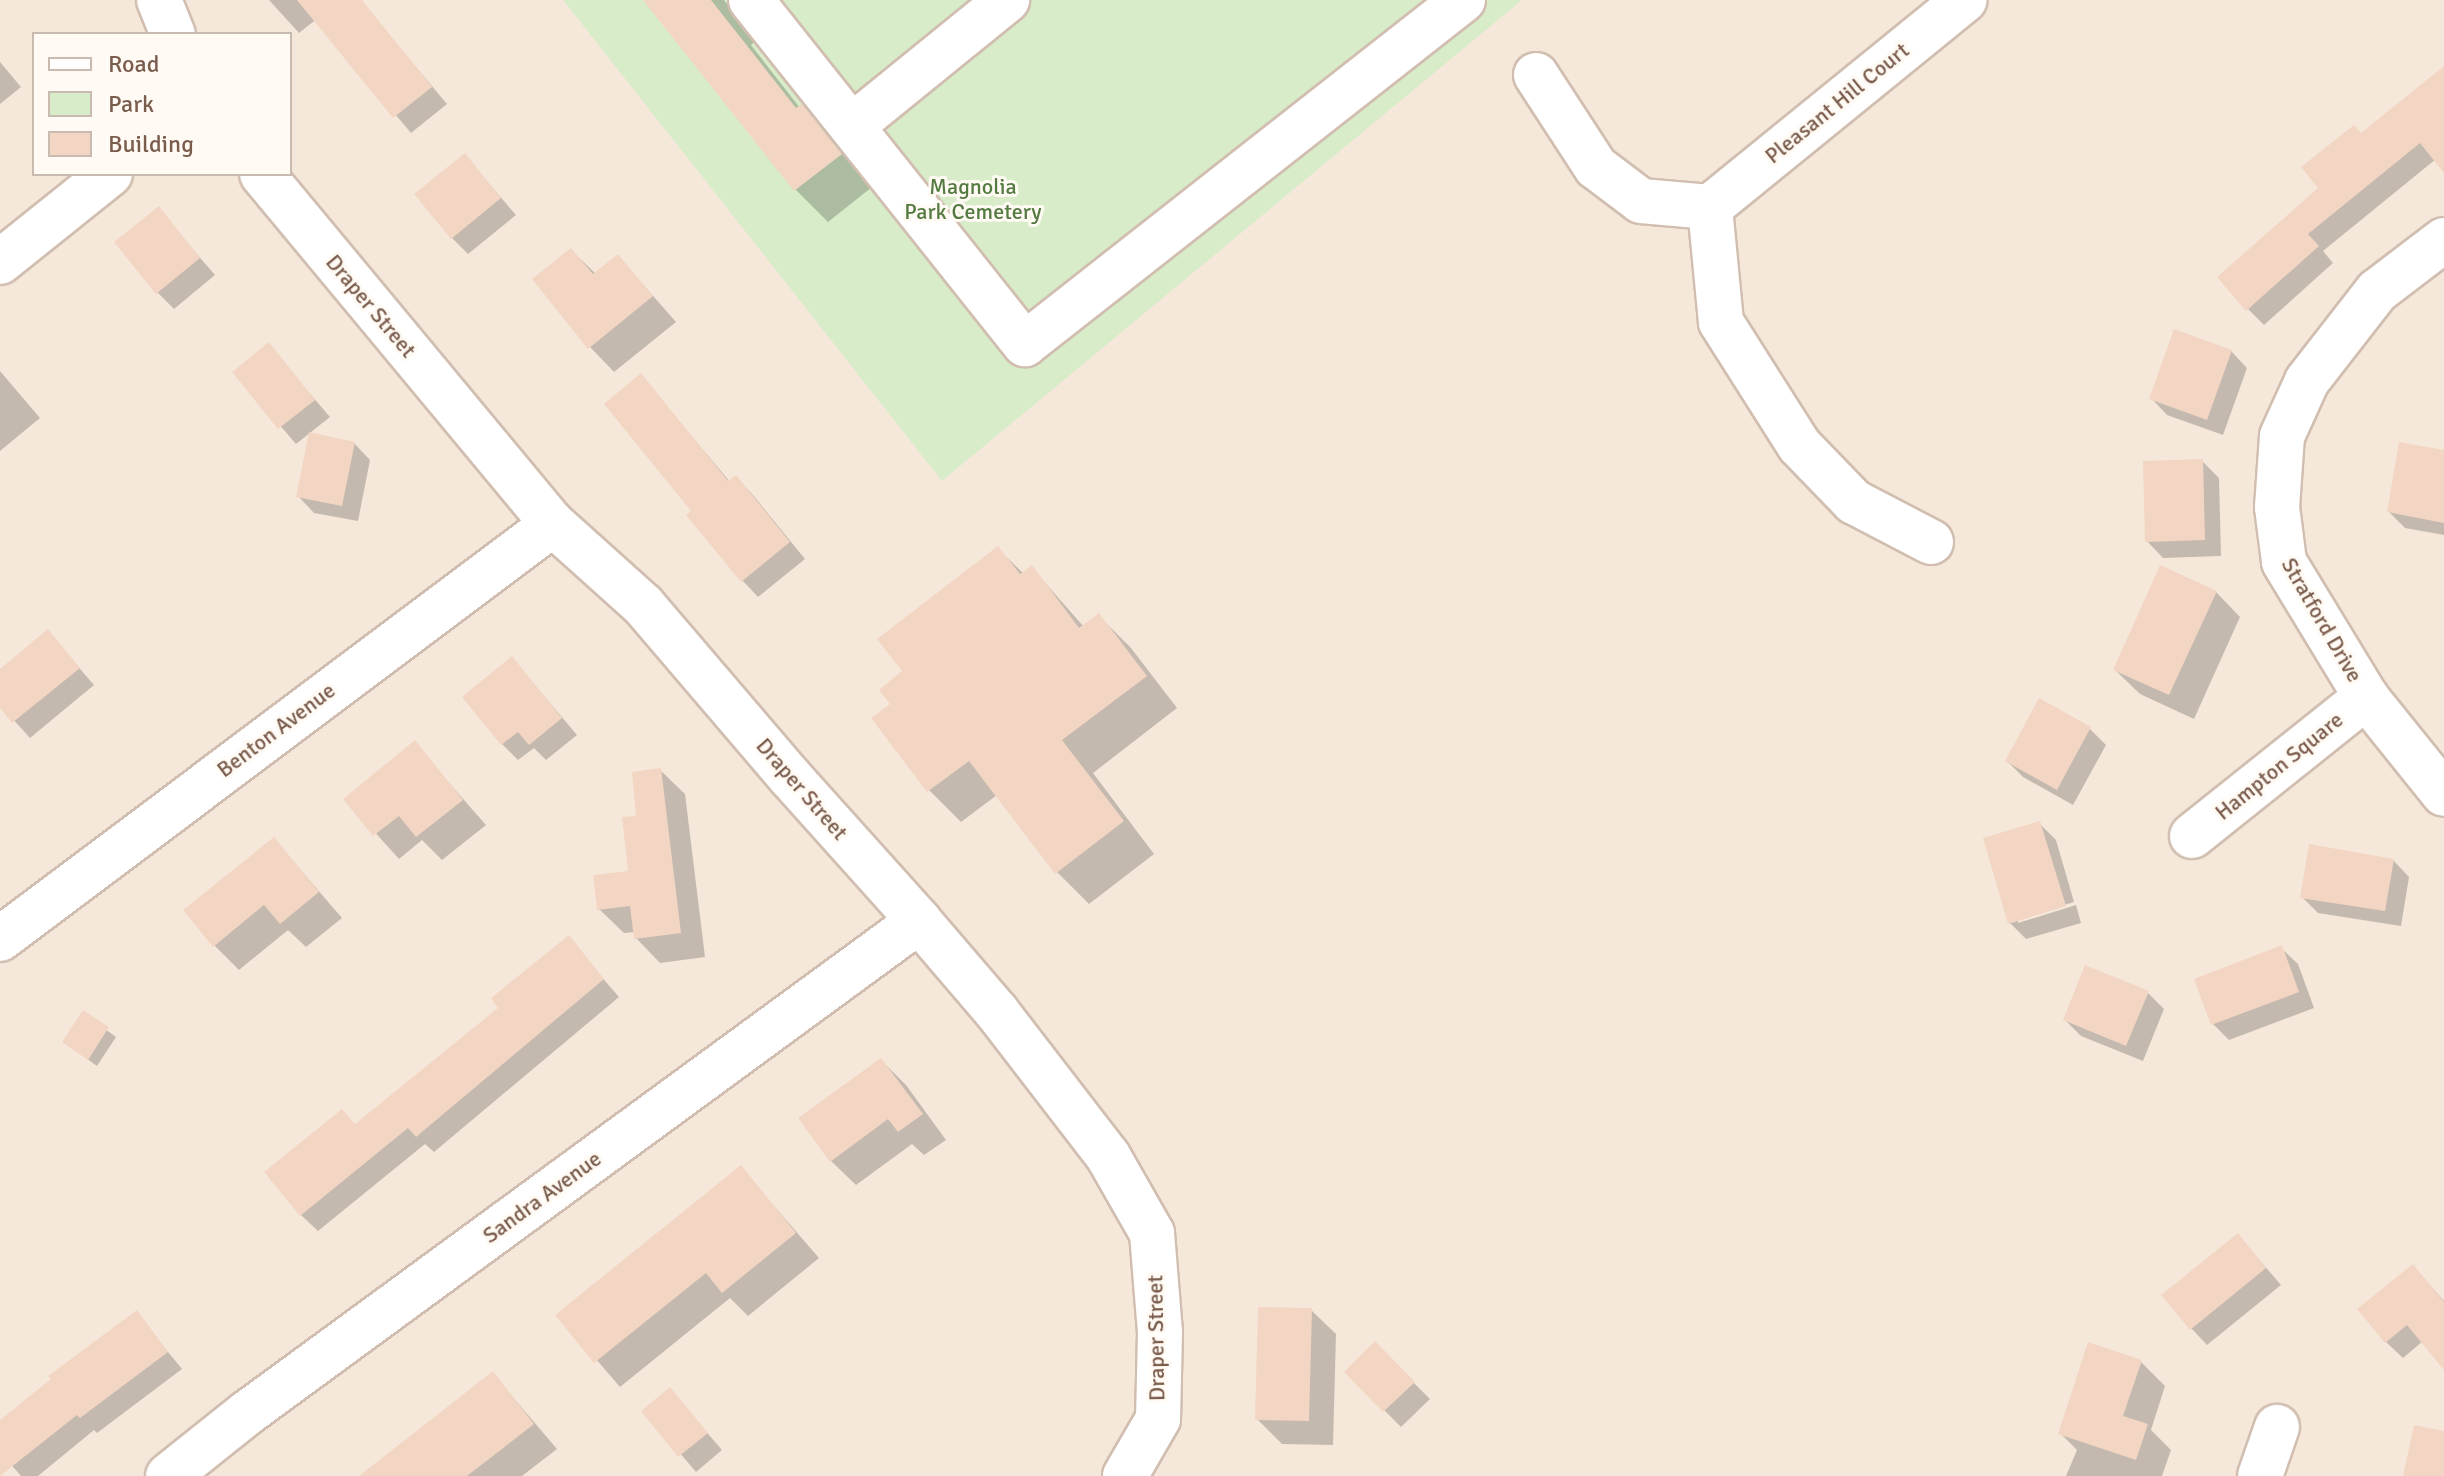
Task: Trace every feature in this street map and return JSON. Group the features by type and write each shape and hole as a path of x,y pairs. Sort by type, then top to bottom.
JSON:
{"street":[{"path":"159,0 172,32"},
{"path":"751,0 1025,344 1463,0"},
{"path":"852,126 1007,0"},
{"name":"Pleasant Hill Court","path":"1710,207 1965,0"},
{"path":"1536,75 1596,167 1641,201 1710,207 1721,322 1799,445 1854,502 1931,542"},
{"path":"0,262 108,176"},
{"name":"Draper Street","path":"264,176 553,524 643,605 790,777 919,921 997,1012 1108,1156 1152,1233 1160,1332 1158,1419 1125,1476"},
{"name":"Stratford Drive","path":"2444,240 2377,291 2307,381 2282,436 2277,507 2284,562 2366,697 2444,794"},
{"name":"Benton Avenue","path":"0,939 553,524"},
{"name":"Hampton Square","path":"2192,836 2366,697"},
{"name":"Sandra Avenue","path":"168,1476 247,1413 919,921"},
{"path":"2260,1476 2277,1427"}],"shaded area":[{"path":"0,0 2444,0 2444,1476 0,1476"}],"green space":[{"name":"Magnolia Park Cemetery","path":"563,0 1522,0 942,481"}],"building":[{"path":"297,0 362,0 432,87 393,118"},
{"path":"643,0 711,0 796,108 802,104 842,154 794,191"},
{"path":"2444,66 2444,173 2420,143 2308,234 2319,246 2246,311 2217,277 2318,188 2301,167 2354,125 2361,133"},
{"path":"465,153 501,198 451,239 414,194"},
{"path":"159,206 200,258 156,294 114,242"},
{"path":"571,248 593,274 618,254 653,296 588,349 532,279"},
{"path":"2174,329 2232,350 2207,420 2149,399"},
{"path":"269,342 315,400 278,429 232,372"},
{"path":"641,373 728,481 736,475 790,542 741,582 686,515 691,511 604,404"},
{"path":"309,432 355,442 342,506 296,497"},
{"path":"2399,442 2444,450 2444,523 2387,512"},
{"path":"2203,459 2205,540 2145,542 2143,461"},
{"path":"998,546 1020,574 1032,565 1079,628 1099,613 1147,676 1062,740 1124,821 1055,874 969,761 927,792 871,718 890,704 879,690 902,671 877,639"},
{"path":"2160,565 2217,591 2169,695 2113,670"},
{"path":"48,629 80,668 12,723 0,708 0,669"},
{"path":"512,656 562,718 529,745 518,732 501,745 462,697"},
{"path":"2039,698 2091,727 2057,790 2005,761"},
{"path":"415,740 463,800 416,837 399,816 373,836 343,799"},
{"path":"661,768 681,933 634,939 630,906 597,910 593,875 628,871 622,817 636,816 632,772"},
{"path":"2040,821 2066,906 2008,924 1983,838"},
{"path":"274,837 319,892 280,924 264,905 213,947 183,910"},
{"path":"2309,844 2394,859 2385,911 2300,898"},
{"path":"569,935 604,979 416,1137 408,1128 300,1216 264,1172 342,1109 355,1124 498,1008 491,998"},
{"path":"2282,945 2299,992 2211,1025 2194,979"},
{"path":"2085,965 2149,991 2126,1046 2063,1020"},
{"path":"83,1010 109,1027 88,1060 62,1042"},
{"path":"881,1058 923,1114 898,1132 888,1119 830,1162 798,1118"},
{"path":"741,1165 796,1233 722,1293 706,1273 594,1363 555,1315"},
{"path":"2238,1233 2266,1268 2190,1330 2161,1295"},
{"path":"2413,1264 2444,1302 2444,1370 2407,1325 2385,1343 2357,1309"},
{"path":"1258,1307 1312,1308 1309,1421 1255,1420"},
{"path":"137,1310 168,1352 80,1418 77,1415 0,1476 0,1420 51,1379 48,1376"},
{"path":"1375,1341 1415,1382 1383,1412 1344,1372"},
{"path":"2088,1342 2142,1360 2123,1416 2148,1424 2136,1460 2058,1434"},
{"path":"493,1371 534,1424 467,1476 359,1476"},
{"path":"670,1387 708,1433 678,1457 641,1411"},
{"path":"2414,1425 2444,1431 2444,1476 2403,1476"}]}
